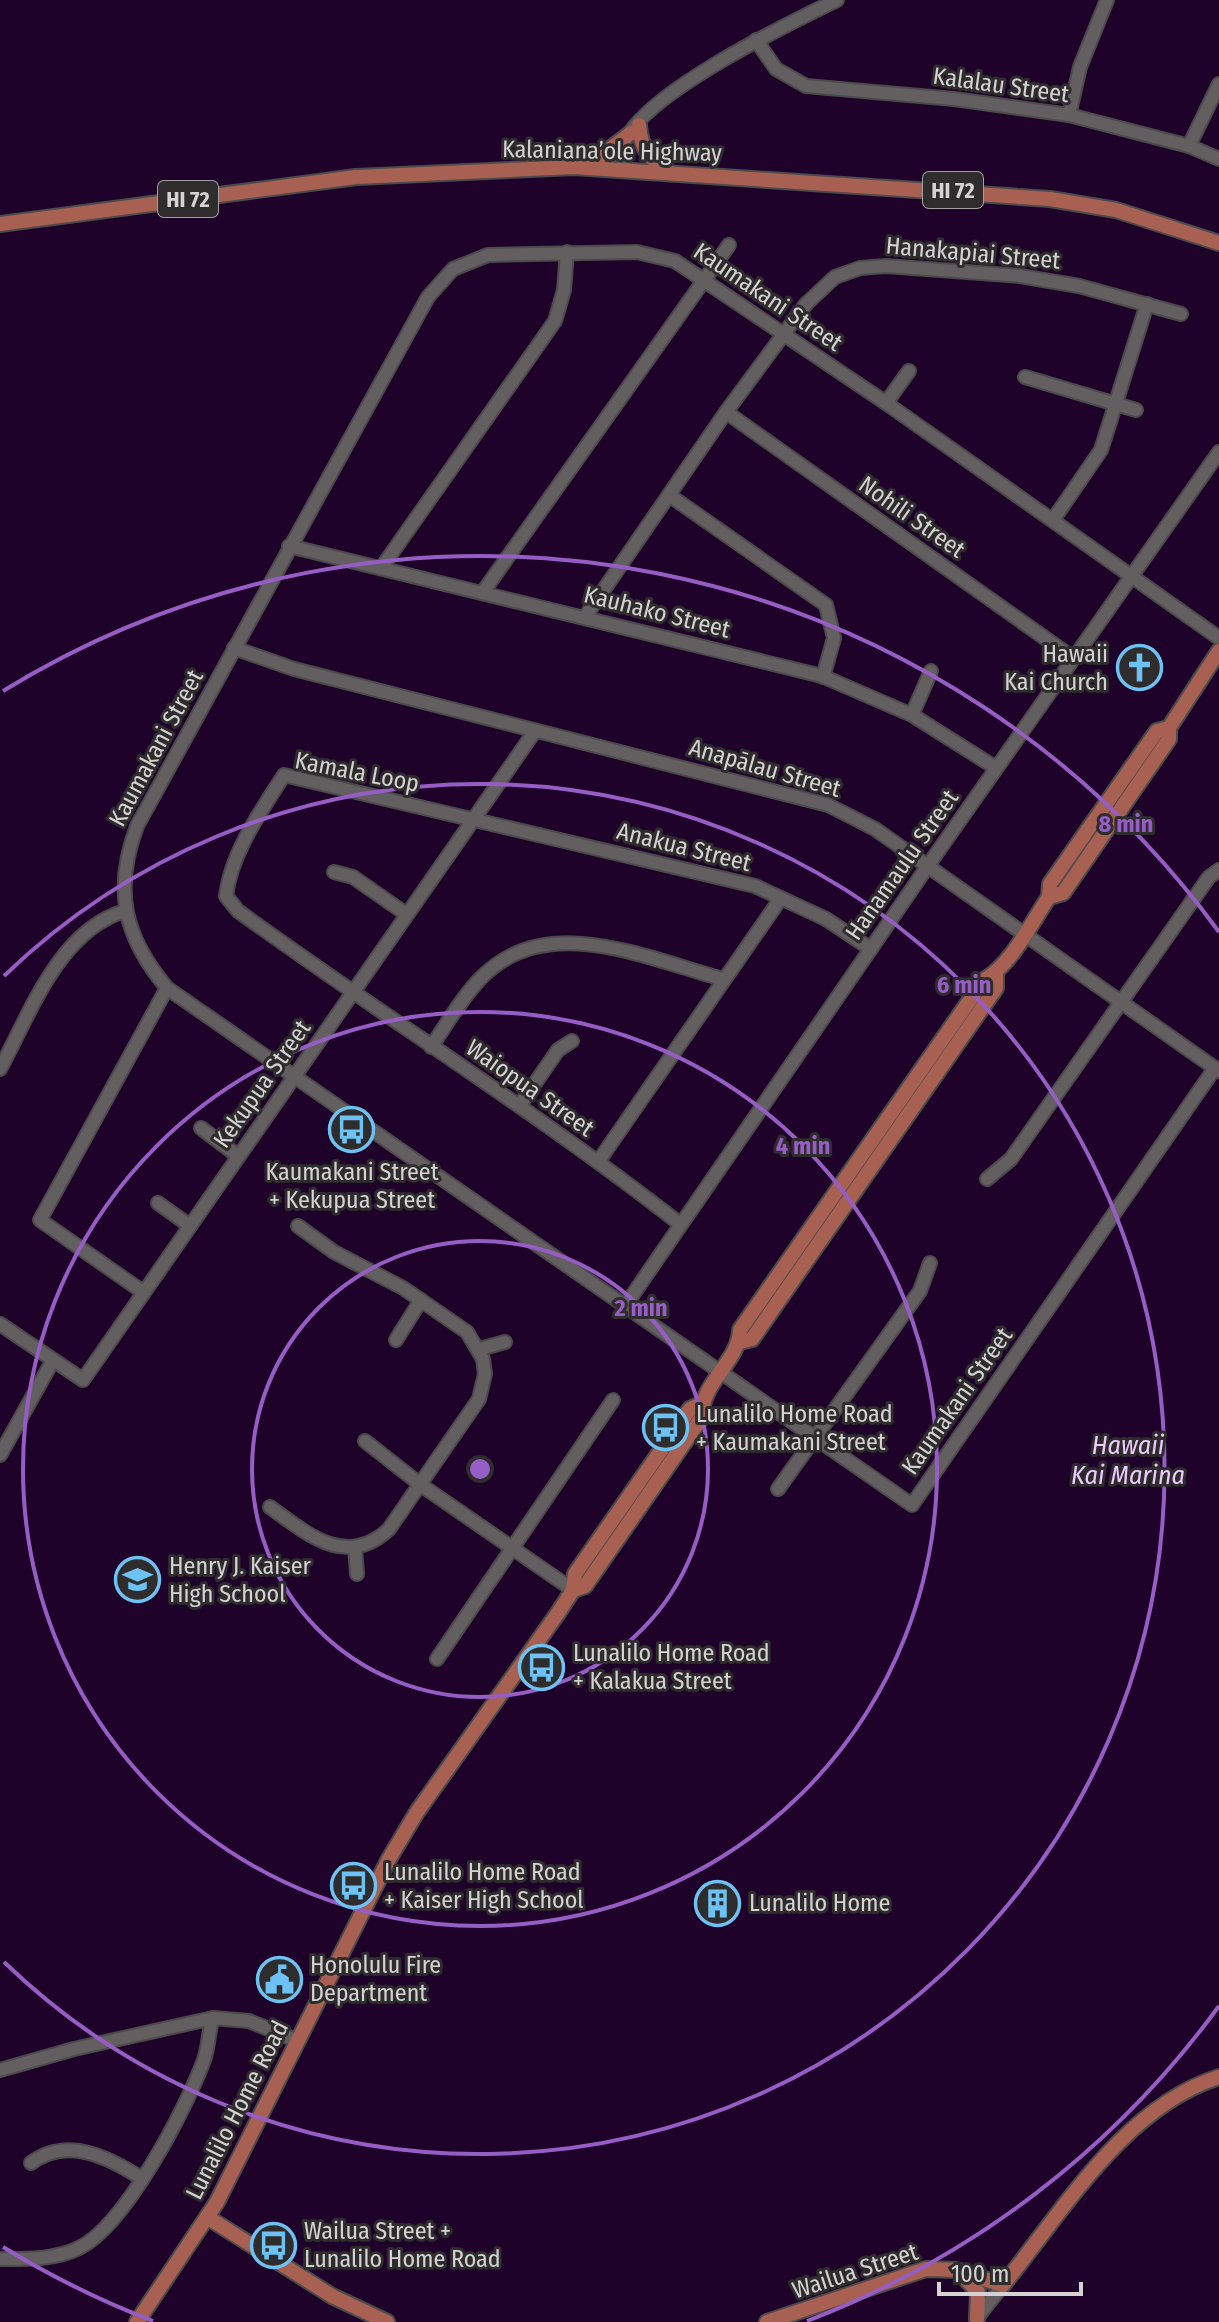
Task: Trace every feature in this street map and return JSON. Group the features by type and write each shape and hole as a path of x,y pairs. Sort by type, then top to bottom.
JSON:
{"main road":[{"path":"574,167 602,155 635,129 649,158 668,171"},
{"name":"Kalaniana’ole Highway","path":"0,224 356,177 574,167 625,168 1050,199 1116,210 1219,243"},
{"name":"Lunalilo Home Road","path":"137,2322 207,2217 396,1847 573,1590 575,1574 583,1561 690,1409 701,1404 740,1342 752,1339 996,988 996,973 1049,897 1063,893 1169,739 1169,728 1219,651"},
{"path":"1003,2285 1125,2134 1164,2102 1219,2077"},
{"path":"207,2217 332,2296 387,2322"},
{"name":"Wailua Street","path":"767,2322 926,2269 956,2270 1003,2285"},
{"path":"956,2270 978,2292 976,2320"}],"street":[{"path":"625,168 622,151 635,129 705,69 837,0"},
{"path":"1069,115 1080,67 1107,0"},
{"name":"Kalalau Street","path":"756,40 776,69 806,86 968,101 1069,115 1189,146 1219,159"},
{"path":"1189,146 1219,84"},
{"path":"483,592 729,245"},
{"path":"382,567 555,321 564,290 567,252"},
{"name":"Kaumakani Street","path":"1217,1070 912,1505 167,988 140,954 125,911 126,871 137,826 289,546 428,297 443,277 464,262 488,255 567,252 653,254 675,261 886,403 1219,638"},
{"name":"Hanakapiai Street","path":"585,617 726,412 824,285 847,272 874,266 1020,276 1079,286 1181,314"},
{"path":"1053,520 1095,462 1117,403 1147,304"},
{"path":"886,403 909,371"},
{"path":"1025,377 1136,410"},
{"name":"Nohili Street","path":"726,412 1073,658"},
{"name":"Hanamaulu Street","path":"625,1306 927,867 1219,452"},
{"path":"669,495 826,605 834,638 823,677"},
{"name":"Kauhako Street","path":"289,546 823,677 912,715 996,768"},
{"name":"Anapālau Street","path":"234,648 294,669 828,805 875,829 1217,1070"},
{"path":"912,715 931,671"},
{"name":"Kekupua Street","path":"0,1324 52,1362 83,1380 535,731"},
{"name":"Kamala Loop","path":"351,994 238,911 226,896 228,877 259,815 284,775 474,818"},
{"name":"Anakua Street","path":"474,818 755,886 826,919 871,949"},
{"path":"987,1179 1011,1159 1209,877 1219,870"},
{"path":"334,872 353,877 406,914"},
{"path":"598,1162 781,898"},
{"path":"0,1069 68,951 109,915 125,911"},
{"path":"431,1047 490,970 514,954 542,945 591,945 723,979"},
{"path":"143,1292 40,1220 167,988"},
{"name":"Waiopua Street","path":"351,994 520,1105 680,1224"},
{"path":"520,1105 558,1050 572,1041"},
{"path":"201,1128 238,1156"},
{"path":"158,1203 190,1226"},
{"path":"270,1507 323,1543 355,1548 375,1541 389,1529 479,1399 485,1374 480,1349 467,1332 421,1300 334,1252 298,1226"},
{"path":"778,1489 920,1291 930,1263"},
{"path":"396,1340 421,1300"},
{"path":"480,1349 505,1342"},
{"path":"0,1455 52,1362"},
{"path":"437,1659 514,1551 613,1400"},
{"path":"365,1441 421,1485 573,1590"},
{"path":"355,1548 357,1574"},
{"path":"0,2070 74,2049 213,2018 249,2021 298,2041"},
{"path":"0,2259 48,2257 81,2247 115,2221 201,2067 213,2018"},
{"path":"31,2163 44,2153 85,2152 109,2159 141,2178"},
{"path":"976,2320 1003,2285"}],"water":[{"name":"Hawaii Kai Marina","path":"0,0 1219,0 1219,2322 0,2322"}],"place":[{"name":"Hawaii Kai Church","path":"1139,668"},
{"name":"Kaumakani Street + Kekupua Street","path":"352,1130"},
{"name":"Lunalilo Home Road + Kaumakani Street","path":"665,1428"},
{"name":"Henry J. Kaiser High School","path":"138,1580"},
{"name":"Lunalilo Home Road + Kalakua Street","path":"542,1667"},
{"name":"Lunalilo Home Road + Kaiser High School","path":"353,1886"},
{"name":"Lunalilo Home","path":"718,1903"},
{"name":"Honolulu Fire Department","path":"279,1979"},
{"name":"Wailua Street + Lunalilo Home Road","path":"273,2245"}]}
